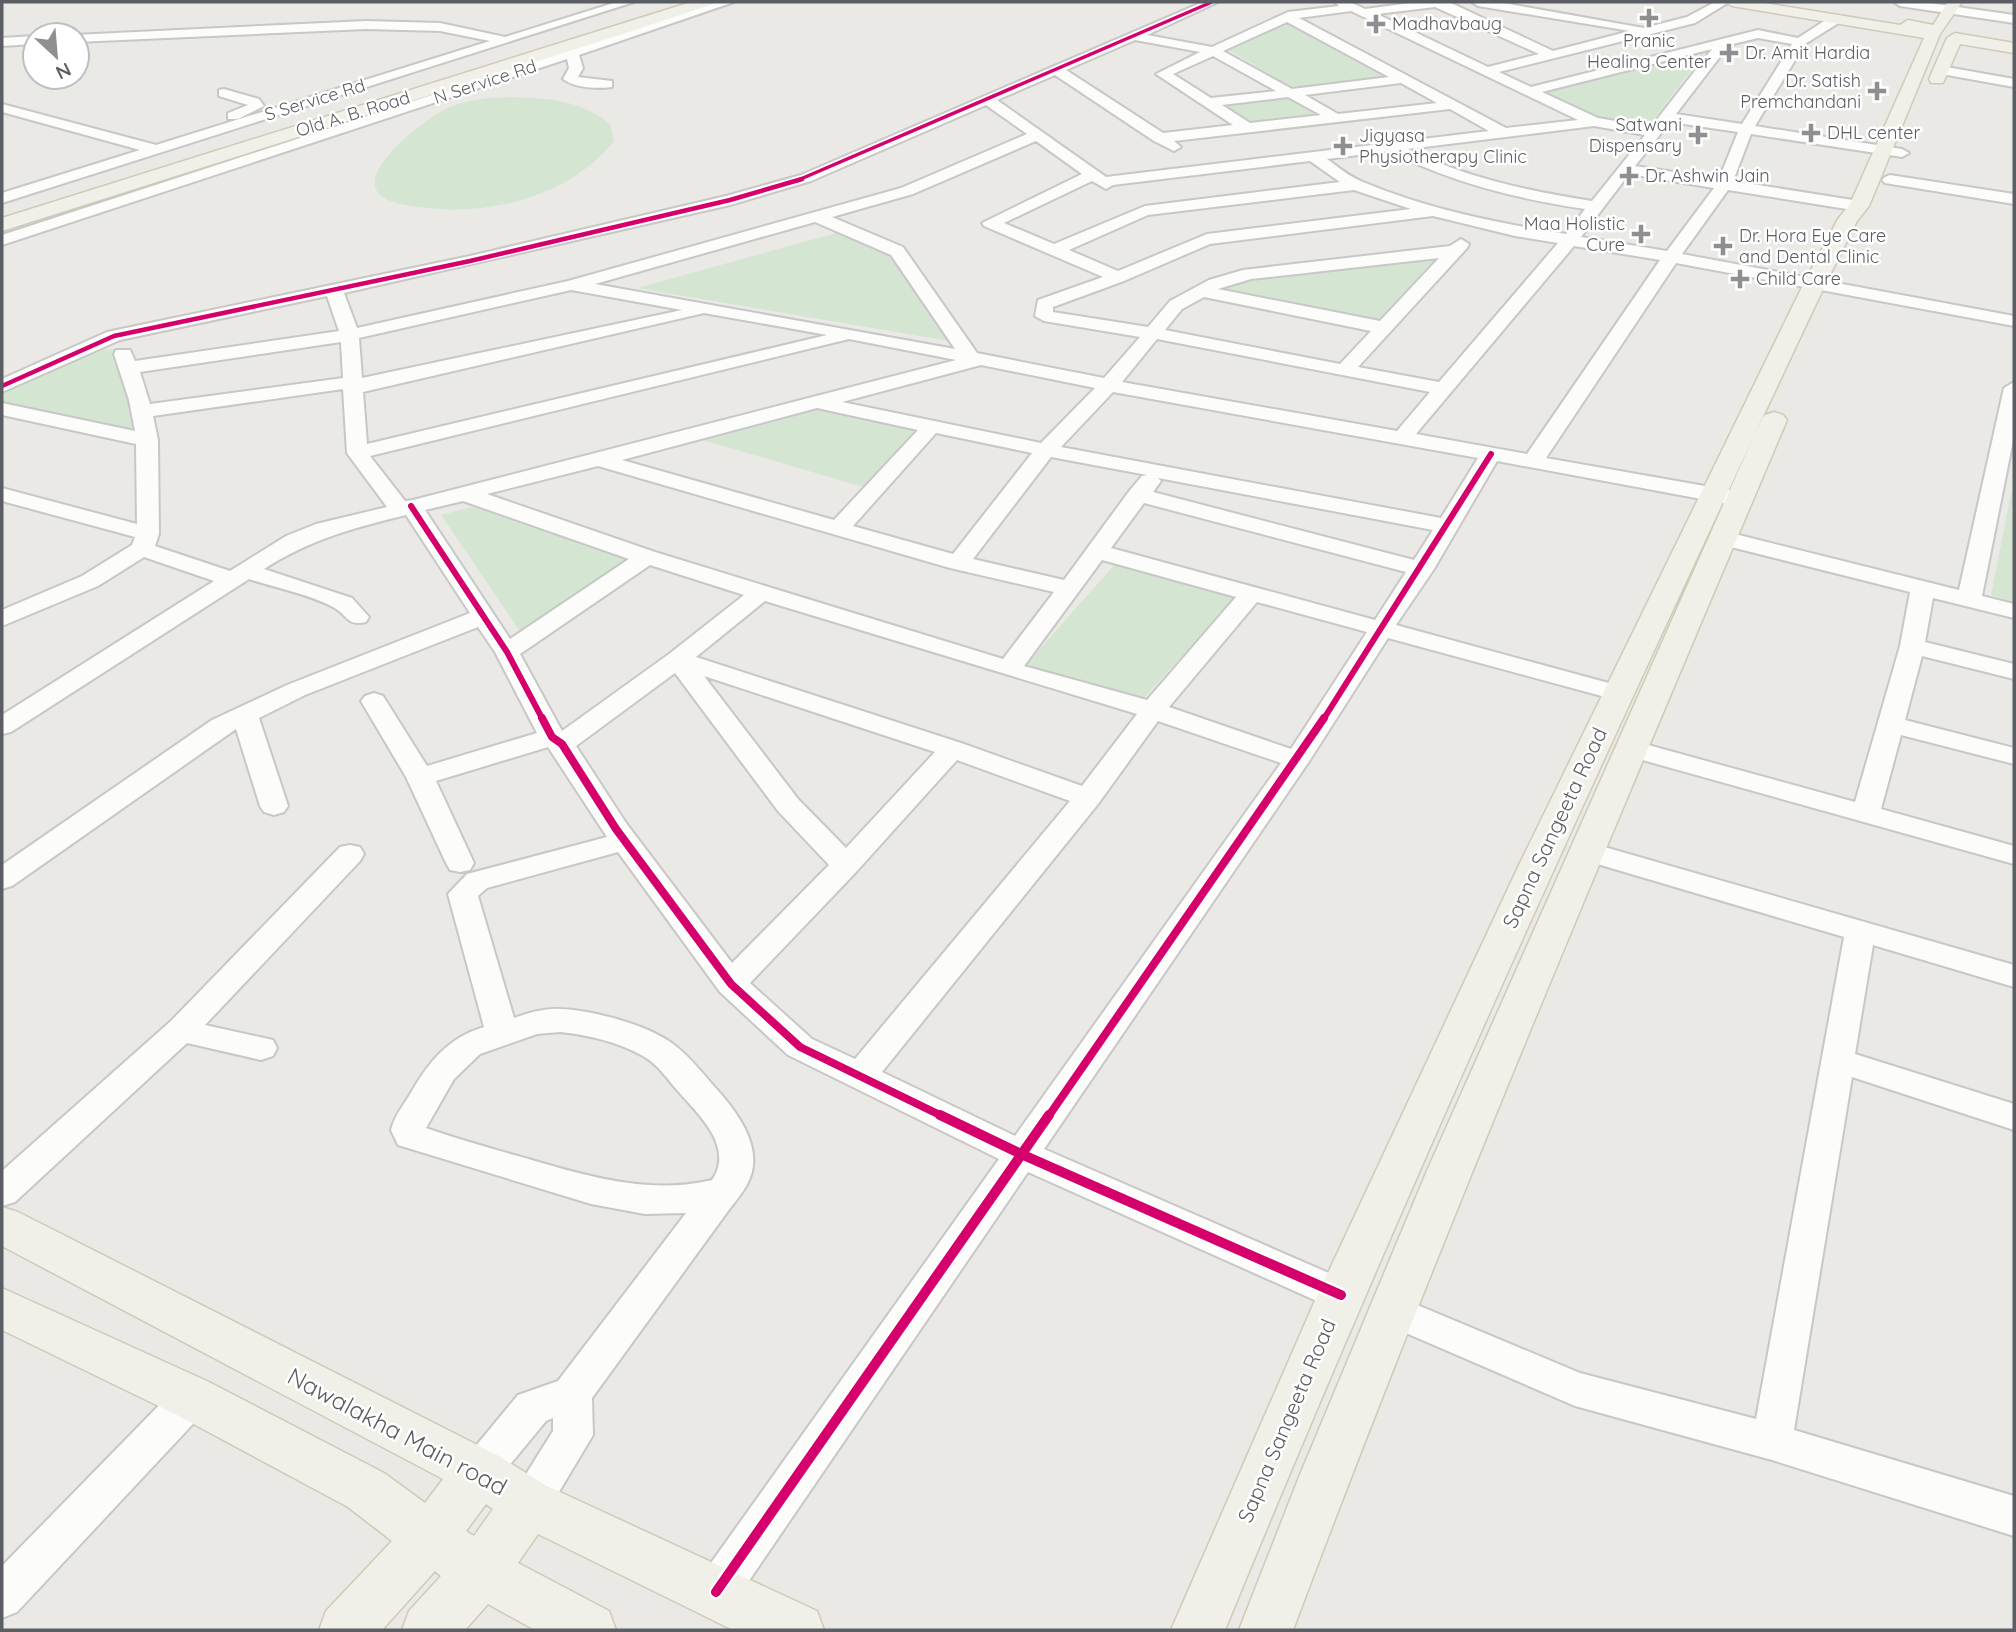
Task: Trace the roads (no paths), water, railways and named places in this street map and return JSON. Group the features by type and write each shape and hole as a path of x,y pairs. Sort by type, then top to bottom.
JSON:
{"main road":[{"name":"Old A. B. Road","path":"2,212 657,2"},
{"name":"Old A. B. Road","path":"2,225 705,2"},
{"path":"1732,2 1836,19 1948,25 2014,48"},
{"path":"1760,2 1948,25 2014,42"},
{"name":"Sapna Sangeeta Road","path":"1826,287 1941,70 1948,25"},
{"name":"Sapna Sangeeta Road","path":"1198,1630 1270,1455 1341,1295 1618,693 1727,497 1807,344 1848,219 1892,161 1948,25"},
{"name":"Sapna Sangeeta Road","path":"1265,1630 1391,1310 1630,748 1723,538 1727,497"},
{"name":"Nawalakha Main road","path":"2,1225 479,1472 529,1503 773,1621 797,1630"},
{"path":"2,1308 192,1398 366,1490 481,1572 589,1630"},
{"path":"346,1630 430,1538 479,1472"},
{"path":"429,1630 481,1572 529,1503"}],"street":[{"name":"S Service Rd","path":"2,198 628,2"},
{"name":"N Service Rd","path":"2,240 728,2"},
{"path":"2,386 114,336 334,291 730,200 806,178 1212,2"},
{"path":"1341,2 1594,122"},
{"path":"1478,2 1648,31"},
{"path":"1488,71 1690,20 1723,2"},
{"path":"1900,2 1948,25 2014,19"},
{"path":"1249,129 1163,74 1288,17 1441,3 1551,55"},
{"path":"1663,16 1690,20"},
{"path":"1288,17 1504,133"},
{"path":"1533,461 1671,257 1724,185 1746,129 1800,42 1836,19"},
{"path":"91,37 366,24 440,27 506,40"},
{"path":"1530,91 1758,34 1800,42"},
{"path":"1134,36 1213,51 1336,118"},
{"path":"2,53 8,42"},
{"path":"1603,42 1660,59"},
{"path":"1401,439 1569,240 1724,43"},
{"path":"572,53 576,68 570,79 607,84"},
{"path":"1056,70 1207,169"},
{"path":"1941,70 2014,83"},
{"path":"1208,103 1404,79"},
{"path":"137,145 257,106 254,102 224,93"},
{"path":"988,100 1134,204"},
{"path":"1159,138 1452,105"},
{"path":"2,108 177,156"},
{"path":"1667,117 1746,129 1892,161 2014,199"},
{"path":"1118,277 990,223 1098,178 1207,169 1594,122 1655,132"},
{"path":"129,368 350,335 571,285 907,191 1038,135"},
{"path":"1391,146 1423,164 1557,201 1595,206"},
{"path":"1312,156 1355,185 1433,211 1484,224 2014,321"},
{"path":"1625,169 1859,205"},
{"path":"806,178 864,204"},
{"path":"1055,250 1134,204 1355,185"},
{"path":"1433,211 1207,239 1118,277 1044,304 1044,316 1152,333 1443,389"},
{"path":"818,217 897,251 976,357"},
{"path":"1345,370 1454,251 1484,224"},
{"path":"958,563 1046,450 1110,385 1176,305 1214,284 1249,274 1454,251"},
{"path":"571,285 854,334 1110,385 1727,497"},
{"path":"334,291 350,335 357,453 405,507 484,616 557,740 625,841 732,984 800,1047 1021,1154 1341,1295"},
{"path":"1201,291 1386,328"},
{"path":"143,411 354,385 708,309"},
{"path":"357,453 854,334"},
{"path":"114,336 129,368 143,411 148,440 145,541"},
{"path":"2,726 294,541 324,529 815,403 976,357"},
{"path":"1969,600 2014,388"},
{"path":"815,403 1448,526"},
{"path":"2,409 148,440"},
{"path":"839,528 932,426"},
{"path":"716,1592 1297,760 1381,627 1422,569 1491,454"},
{"path":"598,460 958,563 1067,588"},
{"path":"1009,669 1067,588 1099,552 1158,470"},
{"path":"462,493 647,557 1009,669 1153,710 1297,760"},
{"path":"2,494 239,575 344,603 357,617"},
{"path":"1138,495 1422,569"},
{"path":"1723,538 2014,611"},
{"path":"7,612 90,581 145,541"},
{"path":"1099,552 1618,693"},
{"path":"507,652 647,557"},
{"path":"1866,814 1912,646 1923,588"},
{"path":"420,777 557,740 678,659 762,592"},
{"path":"861,1075 1088,798 1153,710 1252,592"},
{"path":"2,879 221,726 296,690 484,616"},
{"path":"1912,646 2014,672"},
{"path":"678,659 952,749 1088,798"},
{"path":"678,659 788,805 846,865"},
{"path":"374,701 420,777 460,863"},
{"path":"246,714 274,806"},
{"path":"1891,724 2014,756"},
{"path":"1630,748 2014,855"},
{"path":"732,984 952,749"},
{"path":"502,1034 463,894 477,880 625,841"},
{"path":"1587,851 2014,976"},
{"path":"2,1192 182,1029 350,854"},
{"path":"1772,1442 1860,933"},
{"path":"479,1472 532,1408 572,1393 726,1191 736,1175 737,1147 712,1106 657,1049 608,1030 561,1020 542,1021 474,1042 450,1063 410,1122 410,1136 595,1192 650,1200 699,1200 726,1191"},
{"path":"182,1029 210,1038 261,1048"},
{"path":"1839,1060 2014,1117"},
{"path":"1391,1310 1575,1389 1772,1442 2014,1516"},
{"path":"529,1503 573,1435 572,1393"},
{"path":"2,1597 192,1398"}],"place":[{"name":"Pranic Healing Center","path":"1649,18"},
{"name":"Madhavbaug","path":"1376,24"},
{"name":"Dr. Amit Hardia","path":"1729,53"},
{"name":"Dr. Satish Premchandani","path":"1877,91"},
{"name":"DHL center","path":"1811,133"},
{"name":"Satwani Dispensary","path":"1698,135"},
{"name":"Jigyasa Physiotherapy Clinic","path":"1343,146"},
{"name":"Dr. Ashwin Jain","path":"1629,176"},
{"name":"Maa Holistic Cure","path":"1641,234"},
{"name":"Dr. Hora Eye Care and Dental Clinic","path":"1723,246"},
{"name":"Child Care","path":"1740,279"}]}
